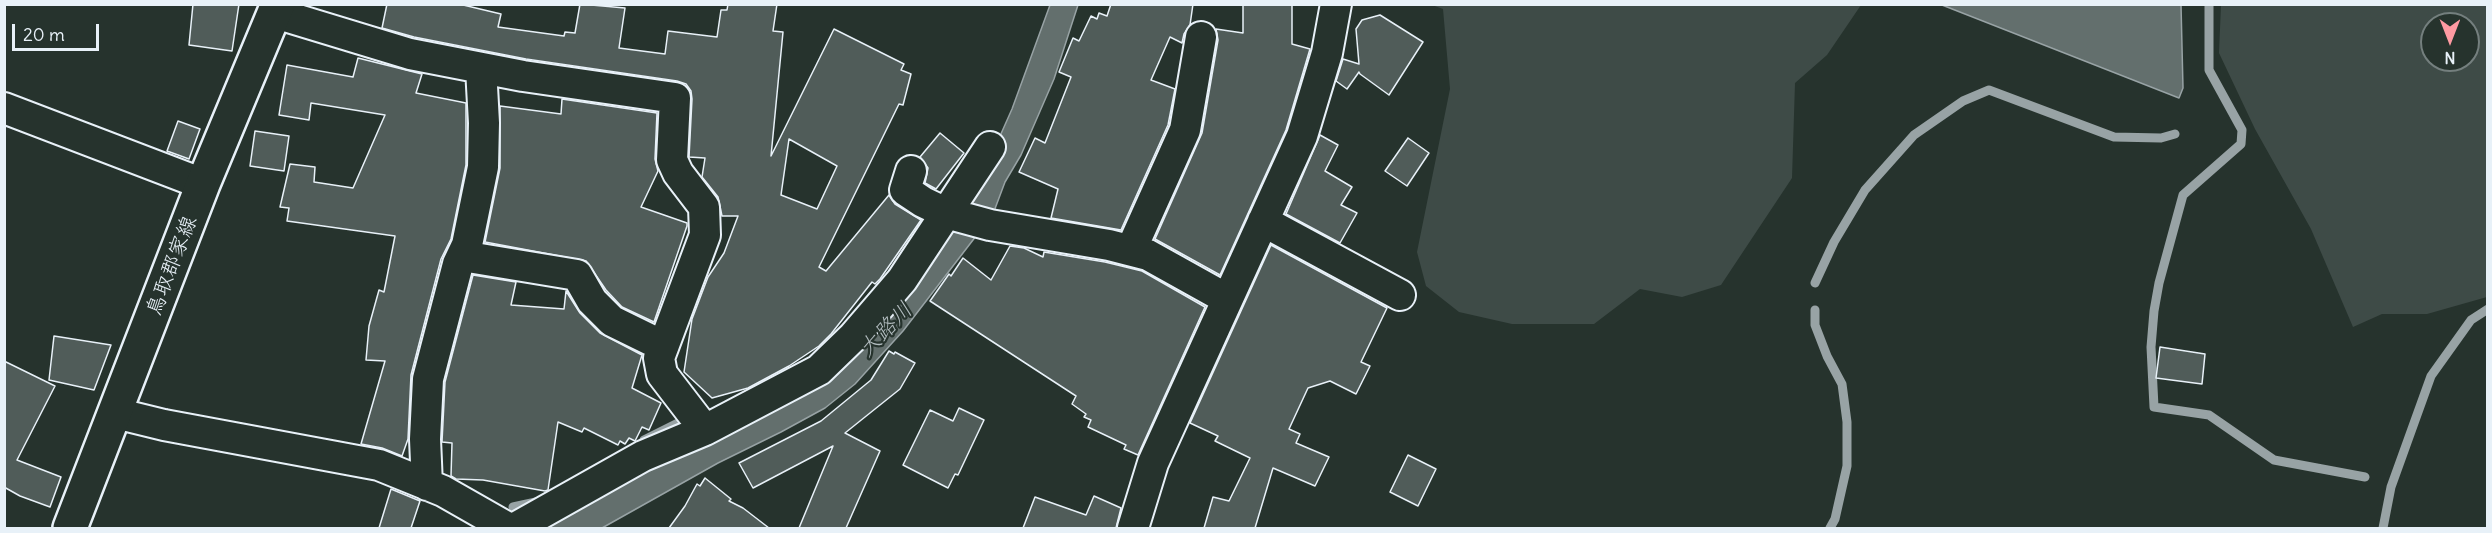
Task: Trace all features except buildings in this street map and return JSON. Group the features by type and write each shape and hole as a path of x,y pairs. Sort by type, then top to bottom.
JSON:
{"main road":[{"name":"鳥取郡家線","path":"70,528 203,184 277,9"}],"street":[{"path":"1133,528 1153,463 1302,136 1327,52 1336,4"},
{"path":"277,9 410,54 481,68 675,98 672,160 678,173 704,207 705,235 659,358 662,374 705,430"},
{"path":"1131,250 1185,129 1201,37"},
{"path":"427,485 424,439 429,379 462,256 468,244 483,167 484,123 481,68"},
{"path":"4,108 203,184"},
{"path":"515,528 643,456 705,430 819,370 853,337 902,280 990,147"},
{"path":"911,171 905,190 946,213 990,225 1148,255 1227,299"},
{"path":"1263,221 1400,295"},
{"path":"462,256 577,275 592,301 612,321 663,346"},
{"path":"115,413 379,465 443,491 508,528"}],"shaded area":[{"path":"1432,5 1861,5 1827,55 1795,83 1792,178 1721,285 1682,297 1640,289 1594,324 1512,324 1459,312 1426,286 1417,252 1450,89 1443,9"},
{"path":"2221,5 2487,5 2487,297 2427,314 2382,314 2353,327 2311,229 2255,129 2219,53"}],"water":[{"name":"大路川","path":"1050,5 1078,5 1054,79 1021,155 1005,182 993,214 903,331 855,384 825,408 718,463 602,528 541,528 625,479 816,386 992,154 1012,109"},
{"path":"1942,5 2181,5 2183,88 2179,98"}],"waterway":[{"path":"2209,4 2209,70 2242,130 2241,144 2183,195 2159,283 2154,311 2151,347 2154,407 2209,415 2274,460 2365,477"},
{"path":"1815,283 1834,242 1865,190 1914,135 1963,101 1989,90 2114,137 2161,138 2175,134"},
{"path":"2383,528 2391,487 2431,376 2471,320 2488,309"},
{"path":"1815,310 1815,325 1827,356 1842,384 1847,422 1847,466 1835,519 1830,528"},
{"path":"644,440 680,422"},
{"path":"513,507 536,502"}]}
